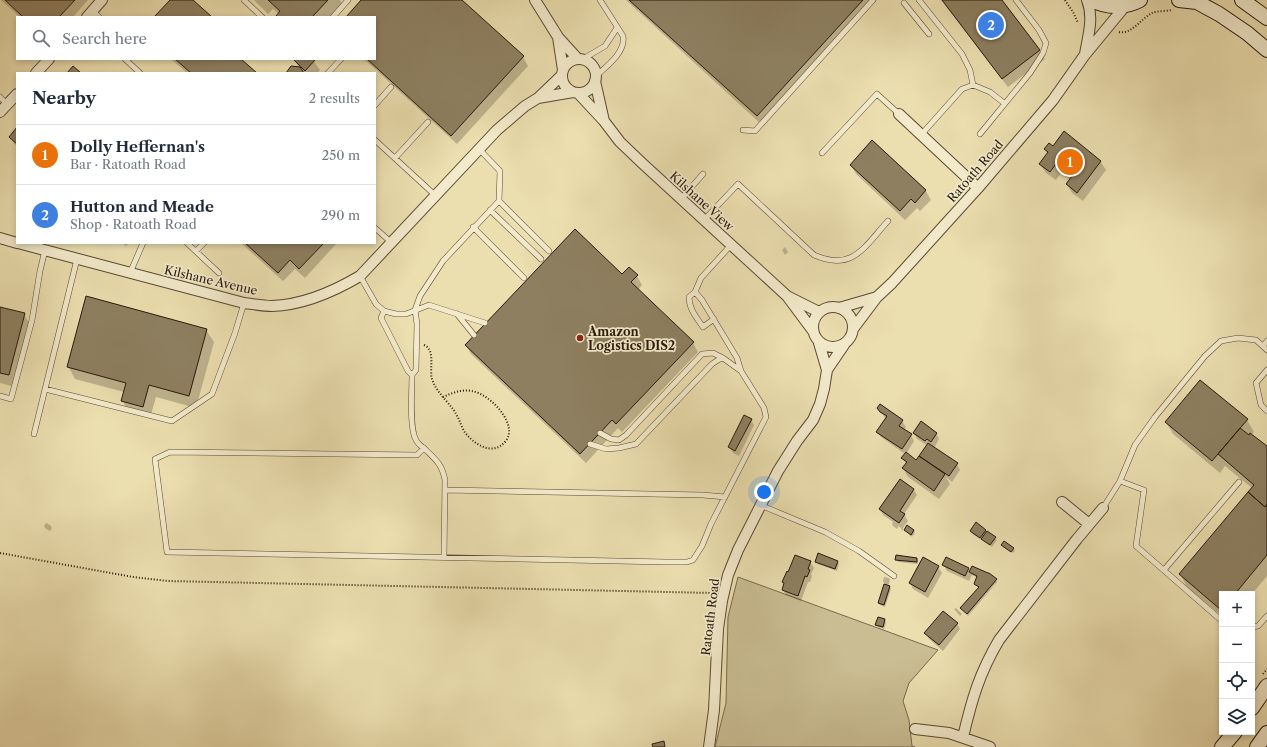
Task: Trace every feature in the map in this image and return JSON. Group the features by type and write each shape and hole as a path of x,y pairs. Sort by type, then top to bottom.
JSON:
{"street":[{"path":"93,15 102,0"},
{"path":"535,0 558,37 581,59 589,62 592,66 596,78 588,90 576,92 565,85 562,73 558,37"},
{"name":"Ratoath Road","path":"1084,56 1090,22 1090,8 1087,0"},
{"path":"1092,0 1104,5 1126,5 1140,0"},
{"path":"1242,0 1267,18"},
{"path":"1176,5 1197,2 1219,14 1247,33 1267,50"},
{"name":"Ratoath Road","path":"853,328 877,297 892,283 978,188 1054,100 1084,56 1126,5"},
{"path":"562,73 568,63 581,59"},
{"path":"37,72 48,60"},
{"name":"Kilshane Avenue","path":"24,244 244,303 271,306 305,301 337,289 360,276 479,149 510,118 538,98 562,73"},
{"name":"Kilshane View","path":"596,78 604,121"},
{"name":"Kilshane View","path":"576,92 604,121 620,142 787,296 812,331"},
{"name":"Kilshane Avenue","path":"538,98 576,92"},
{"path":"0,112 4,101 16,95"},
{"path":"899,114 978,188"},
{"name":"Kilshane Avenue","path":"0,238 16,242"},
{"name":"Kilshane View","path":"787,296 819,312"},
{"name":"Ratoath Road","path":"839,308 877,297"},
{"path":"832,307 846,311 853,322 852,335 849,340 838,347 830,348 819,343 812,331 812,324 819,312 825,308 832,307"},
{"name":"Ratoath Road","path":"819,343 827,370"},
{"name":"Ratoath Road","path":"710,747 714,710 718,629 728,575 738,550 778,471 797,441 813,420 820,404 827,370 844,344"},
{"path":"1062,502 1089,524"},
{"path":"964,737 973,695 988,658 1014,619 1103,508"},
{"path":"1255,704 1267,686"},
{"path":"915,729 949,733 990,747"},
{"path":"1257,747 1267,733"},
{"path":"1222,747 1233,735"},
{"path":"1227,747 1234,735"}],"lane":[{"path":"244,0 261,16"},
{"path":"334,16 348,0"},
{"path":"596,78 612,62 622,48 624,40 623,36 600,0"},
{"path":"743,130 755,131 873,0"},
{"path":"919,0 962,54 970,70 973,85"},
{"path":"980,134 1030,73 1043,53 1046,43 1039,30 1016,0"},
{"path":"904,3 929,34"},
{"path":"581,59 605,46 617,28"},
{"path":"126,60 139,72"},
{"path":"329,72 340,60"},
{"path":"921,135 962,88 973,85 990,92 1004,103"},
{"path":"376,104 391,88"},
{"path":"822,153 877,94 899,114"},
{"path":"395,158 428,122"},
{"path":"376,141 436,196"},
{"path":"444,557 445,480 440,465 417,442 412,426 412,375 416,370 417,345 415,310 420,296 443,261 499,201 500,171 479,149"},
{"path":"681,199 703,174"},
{"path":"704,220 738,184 814,255 825,260 836,261 847,260 857,255 888,221"},
{"path":"499,201 549,251"},
{"path":"490,210 541,260"},
{"path":"473,228 524,278"},
{"path":"376,229 392,243"},
{"path":"130,273 143,244"},
{"path":"188,244 219,273"},
{"path":"196,251 203,244"},
{"path":"714,320 703,327 689,304 689,297 695,292 701,278 731,245"},
{"path":"0,396 11,399 32,320 45,250"},
{"path":"34,434 77,259"},
{"path":"360,276 376,304 384,311 396,314 406,314 429,305 485,323"},
{"path":"424,448 417,455 170,452 155,459 167,552 687,562 693,560 698,555 711,524 766,416 764,408 741,371 737,358 702,300 695,292"},
{"path":"45,389 172,421 212,394 235,333 244,303"},
{"path":"384,311 381,318 408,371 412,375"},
{"path":"456,314 474,335"},
{"path":"1103,508 1120,481 1135,445 1154,417 1205,356 1222,341 1238,338 1256,340 1265,348 1267,341"},
{"path":"600,433 611,439 619,440 626,435 702,354 713,353 723,358 741,371"},
{"path":"590,444 606,449 636,444 712,364 723,358"},
{"path":"1267,370 1256,383 1260,405 1267,411"},
{"path":"618,448 619,440"},
{"path":"1120,481 1144,490 1136,546 1219,618"},
{"path":"1164,570 1239,482"},
{"path":"445,490 703,495 725,497"},
{"path":"760,505 825,532 859,551 894,576"},
{"path":"1255,626 1258,626 1267,616"}],"path":[{"path":"1065,0 1079,24"},
{"path":"1121,33 1127,31 1152,13 1176,5"},
{"path":"417,345 427,346 429,349 431,357 432,380 443,397 457,416 464,431 474,442 486,448 492,449 500,447 506,442 509,434 508,426 504,416 489,398 472,390 455,392 443,397"},
{"path":"0,553 133,577 168,581 724,593"}],"shaded area":[{"path":"738,577 938,650 909,683 903,701 909,720 912,746 915,747 715,747 726,703 728,617"}],"building":[{"path":"5,0 75,0 60,16 22,16"},
{"path":"170,0 193,0 211,16 155,16"},
{"path":"268,0 328,0 313,16 276,16 280,11"},
{"path":"361,0 462,0 524,56 451,136 368,60 376,60 376,16 347,16"},
{"path":"629,0 863,0 757,116"},
{"path":"942,0 1002,0 1040,50 1002,79"},
{"path":"176,60 242,60 256,72 190,72"},
{"path":"294,60 315,60 305,71"},
{"path":"73,66 80,72 68,72"},
{"path":"291,66 300,67 303,72 287,72"},
{"path":"16,128 16,143 9,137"},
{"path":"1064,131 1101,161 1077,193 1066,184 1072,176 1056,164 1050,172 1039,164 1048,152 1044,149 1049,143 1053,146"},
{"path":"872,140 926,190 915,203 911,199 900,211 850,165"},
{"name":"Amazon Logistics DIS2","path":"575,229 622,274 629,267 638,275 631,282 694,342 616,424 612,420 580,454 465,345"},
{"path":"246,244 323,244 299,269 290,260 278,273"},
{"path":"86,296 207,329 189,396 149,385 143,407 121,401 126,383 67,367"},
{"path":"0,307 25,313 9,375 0,373"},
{"path":"1200,380 1248,419 1212,461 1165,422"},
{"path":"880,404 903,420 899,426 912,434 902,449 876,432 887,416 880,412 877,408"},
{"path":"744,415 752,419 735,451 728,447"},
{"path":"921,421 937,433 931,442 927,439 925,441 913,433"},
{"path":"1240,428 1249,435 1250,433 1267,446 1267,504 1265,507 1248,492 1254,485 1218,454"},
{"path":"928,443 958,463 949,476 919,456"},
{"path":"906,452 916,460 919,456 945,474 934,491 902,468 907,462 901,458"},
{"path":"900,479 914,489 900,511 905,514 899,523 879,509"},
{"path":"1248,492 1265,507 1267,504 1267,555 1237,591 1219,591 1219,608 1179,574"},
{"path":"976,522 986,530 980,538 970,531"},
{"path":"907,525 914,530 911,535 904,530"},
{"path":"987,531 996,537 990,545 981,539"},
{"path":"1004,541 1014,548 1011,552 1001,545"},
{"path":"818,553 838,561 835,569 815,562"},
{"path":"795,555 811,561 808,569 810,570 807,577 805,576 798,596 782,590 784,583 782,582"},
{"path":"896,555 917,558 917,562 895,560"},
{"path":"923,557 939,566 925,592 909,583"},
{"path":"946,557 969,568 965,576 942,565"},
{"path":"972,566 989,573 997,579 967,614 960,608 979,587 974,584 977,576 969,572"},
{"path":"884,584 890,586 884,605 878,603"},
{"path":"943,611 958,623 939,645 924,633"},
{"path":"878,617 885,619 883,627 875,625"},
{"path":"664,741 665,747 653,747 652,744"}],"place":[{"name":"Hutton and Meade","path":"991,25"},
{"name":"Dolly Heffernan's","path":"1070,162"},
{"name":"Amazon Logistics DIS2","path":"580,338"}]}
